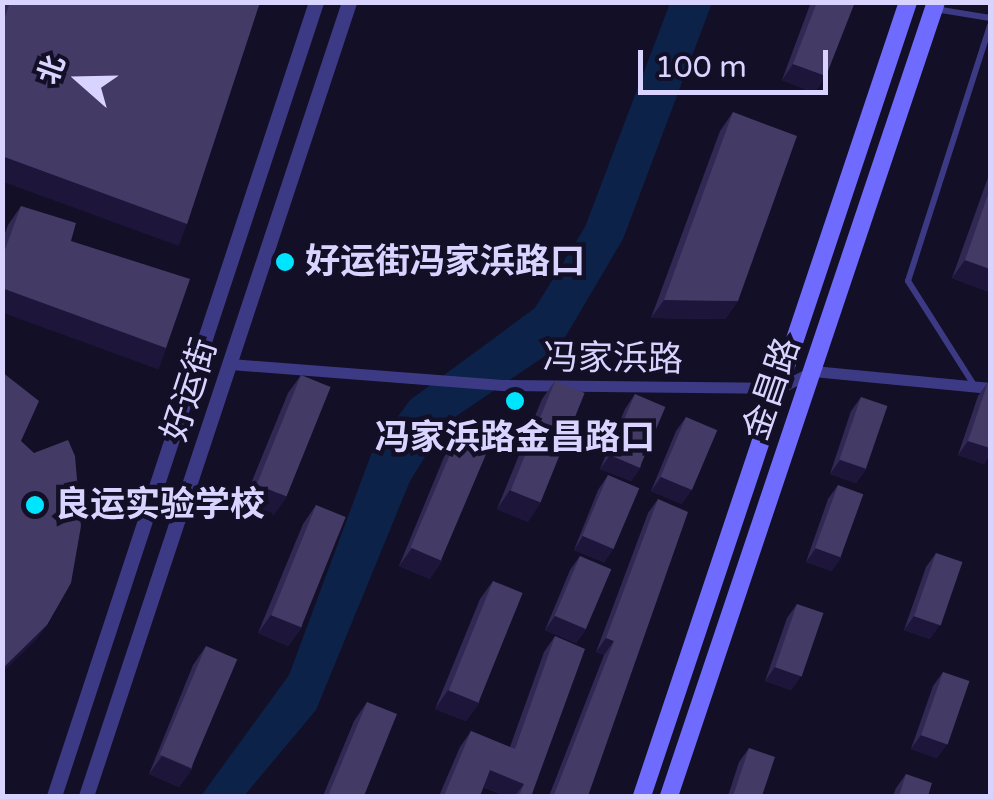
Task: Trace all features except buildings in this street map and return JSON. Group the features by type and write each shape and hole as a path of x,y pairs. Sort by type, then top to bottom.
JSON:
{"main road":[{"name":"金昌路","path":"642,796 908,2"},
{"name":"金昌路","path":"668,796 935,6"}],"street":[{"name":"好运街","path":"54,796 316,2"},
{"name":"好运街","path":"86,796 349,2"},
{"name":"冯家浜路","path":"230,364 505,386 780,388 813,371"},
{"path":"813,371 990,388"}],"lane":[{"path":"935,6 990,18"},
{"path":"974,386 908,280 990,26"}],"water":[{"path":"670,3 712,3 623,239 560,346 446,423 410,481 316,710 244,796 201,796 289,675 372,452 410,400 535,308 585,227"}],"place":[{"name":"好运街冯家浜路口","path":"285,262"},
{"name":"冯家浜路金昌路口","path":"515,401"},
{"name":"良运实验学校","path":"35,505"}]}
